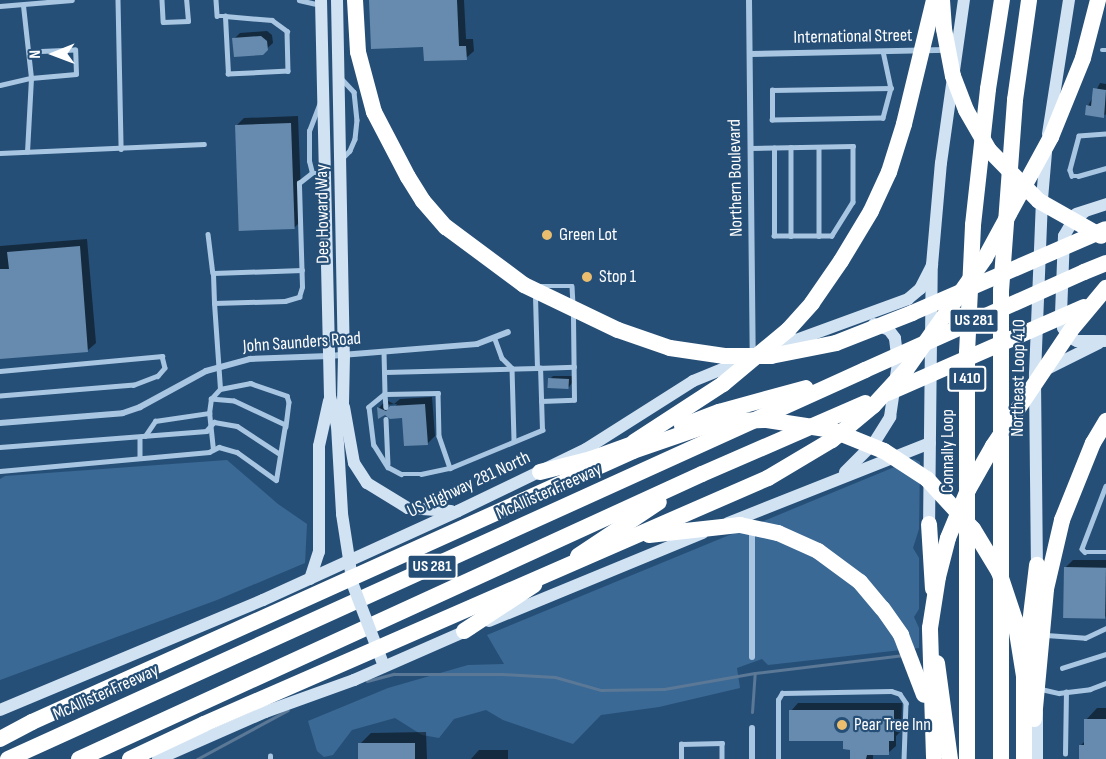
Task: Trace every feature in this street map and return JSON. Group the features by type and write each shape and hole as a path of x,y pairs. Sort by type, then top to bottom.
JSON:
{"highway":[{"path":"355,0 358,52 374,112 423,201 446,227 524,285 618,330 670,348 724,356 771,356 836,343 912,313 1106,229"},
{"path":"590,470 723,384 788,330 812,303 871,211 889,172 904,124 934,0"},
{"path":"942,0 944,29 953,76 966,110 989,150 1039,201 1106,238"},
{"name":"Connally Loop","path":"967,759 967,353 973,225 988,89 1002,0"},
{"name":"I 410","path":"1001,759 1001,291 1015,100 1029,0"},
{"path":"130,759 616,542 768,478 832,440 873,406 906,370 984,258 1052,137 1083,58 1098,0"},
{"name":"McAllister Freeway","path":"8,759 860,372 1106,263"},
{"path":"936,758 930,628 938,578 948,538 968,490 993,446 1071,330 1106,288"},
{"name":"US 281","path":"79,759 702,474 1106,296"},
{"path":"540,472 591,459 719,412 860,372"},
{"path":"0,739 32,722 590,470 690,430 735,421 766,420 801,423 841,433 884,451 912,468 940,491 973,529 1005,586 1022,655 1024,759"},
{"path":"1030,759 1046,589 1062,520 1093,443 1106,422"},
{"path":"464,631 702,474"},
{"path":"929,524 936,655 936,758"},
{"path":"616,542 682,530 740,525 778,533 833,561 872,595 901,635 921,681 936,758"},
{"path":"1016,759 1037,565"}],"main road":[{"name":"Dee Howard Way","path":"337,0 344,355 343,402 337,426"},
{"path":"321,2 327,7 330,52 338,75"},
{"name":"Dee Howard Way","path":"321,2 323,98 321,173 330,396 337,426 342,514 353,585 384,666"},
{"name":"Northeast Loop 410","path":"1037,759 1035,374 1042,200 1049,118 1069,2"},
{"path":"929,524 932,265 941,163 962,3"},
{"path":"1042,200 1052,213 1063,216 1106,204"},
{"path":"1084,212 1071,224 1064,236 1061,313 1063,328 1069,337 1077,341 1105,340"},
{"name":"US Highway 281 North","path":"0,710 310,579 458,511 586,449 693,381 753,356 908,299 920,289 932,265"},
{"path":"826,330 869,322 889,330 896,338 898,363 890,417 861,459 837,478"},
{"path":"1035,374 1105,340"},
{"path":"310,579 319,552 319,446 330,396"},
{"path":"343,402 354,463 367,483 408,508 434,512 458,511"},
{"path":"158,759 265,712 384,666 837,478 930,443"}],"street":[{"name":"Northern Boulevard","path":"749,0 753,356"},
{"name":"International Street","path":"750,54 957,50"},
{"path":"321,173 340,167"},
{"name":"John Saunders Road","path":"0,423 123,413 140,407 217,366 250,359 329,356 477,344 495,339 508,332"},
{"path":"752,514 752,657"},
{"path":"752,728 752,759"}],"lane":[{"path":"0,6 72,0"},
{"path":"117,0 122,149"},
{"path":"162,0 163,22 188,21 186,0"},
{"path":"216,0 217,16 225,16 272,20 286,32 288,71 228,74 225,16"},
{"path":"299,0 321,2"},
{"path":"23,5 30,52 31,78 27,152"},
{"path":"0,85 31,78 76,74 75,50 30,52"},
{"path":"883,51 891,88 883,118 772,120 772,90 891,88"},
{"path":"338,75 354,92 357,120 355,139 340,167"},
{"path":"1106,134 1079,136 1070,170 1072,176 1078,176 1106,168"},
{"path":"0,153 204,144"},
{"path":"751,148 854,146 853,202 832,236 774,236 774,148"},
{"path":"791,147 791,236"},
{"path":"819,147 819,236"},
{"path":"214,303 285,301 299,297 302,287 302,270 299,183 321,173"},
{"path":"208,234 213,273 220,389"},
{"path":"213,273 302,270"},
{"path":"450,468 439,436 438,393 385,394 369,407 369,422 374,446 388,467 401,474 421,474 450,468 542,430 535,286 572,286 574,400 541,400"},
{"path":"495,339 502,358 512,368 514,441"},
{"path":"384,352 386,407"},
{"path":"0,371 162,356 165,368 158,376 134,385 0,396"},
{"path":"385,372 574,367"},
{"path":"0,471 213,450 219,447 237,452 274,481 286,427 289,402 287,396 250,382 220,389 211,399 209,412 213,450"},
{"path":"211,399 225,399 251,407 286,427"},
{"path":"140,458 142,437 155,421 209,412"},
{"path":"386,419 388,467"},
{"path":"0,447 206,431 214,423 237,426 280,454"},
{"path":"1106,486 1082,549 1085,552 1106,552"},
{"path":"1037,635 1085,638 1106,628"},
{"path":"1062,668 1106,654"},
{"path":"1037,689 1066,692 1090,689 1106,683"},
{"path":"778,759 778,700 782,693 891,691 900,694 906,703 904,759"},
{"path":"1065,754 1066,692"},
{"path":"681,759 681,744 722,743 722,759"}],"shaded area":[{"path":"914,459 920,462 919,529 913,548 919,558 919,609 914,617 919,628 919,648 768,665 762,659 737,668 740,688 659,707 601,715 573,744 503,720 486,710 454,719 439,738 422,735 395,718 352,730 333,755 324,757 317,751 308,721 388,688 468,665 504,664 487,635"},
{"path":"227,460 278,504 307,524 305,563 217,600 0,680 0,479 5,476"}],"building":[{"path":"369,0 457,0 459,46 466,46 467,60 424,61 423,47 371,49"},
{"path":"261,36 267,41 268,50 263,55 234,57 232,38"},
{"path":"1093,88 1106,90 1104,118 1085,115 1086,105 1091,106"},
{"path":"291,123 295,229 239,231 235,125"},
{"path":"80,246 88,352 0,359 0,269 9,269 7,252"},
{"path":"548,378 569,379 568,389 547,388"},
{"path":"425,404 428,445 404,446 402,418 390,419 385,415 378,419 377,407 386,411 390,406"},
{"path":"1064,567 1106,568 1105,619 1063,618"},
{"name":"Pear Tree Inn","path":"789,710 894,710 894,741 889,741 889,755 867,755 866,759 850,759 850,750 843,749 843,741 789,741"},
{"path":"1084,719 1106,719 1106,759 1079,759 1079,745 1084,745"},
{"path":"358,743 415,743 415,759 358,759"}],"waterway":[{"path":"367,681 394,674 502,674 555,677 601,690 664,689 755,673 904,655"},
{"path":"752,712 755,673"},
{"path":"197,759 288,710"}],"place":[{"name":"Green Lot","path":"547,235"},
{"name":"Stop 1","path":"587,277"},
{"name":"Pear Tree Inn","path":"842,725"}]}
